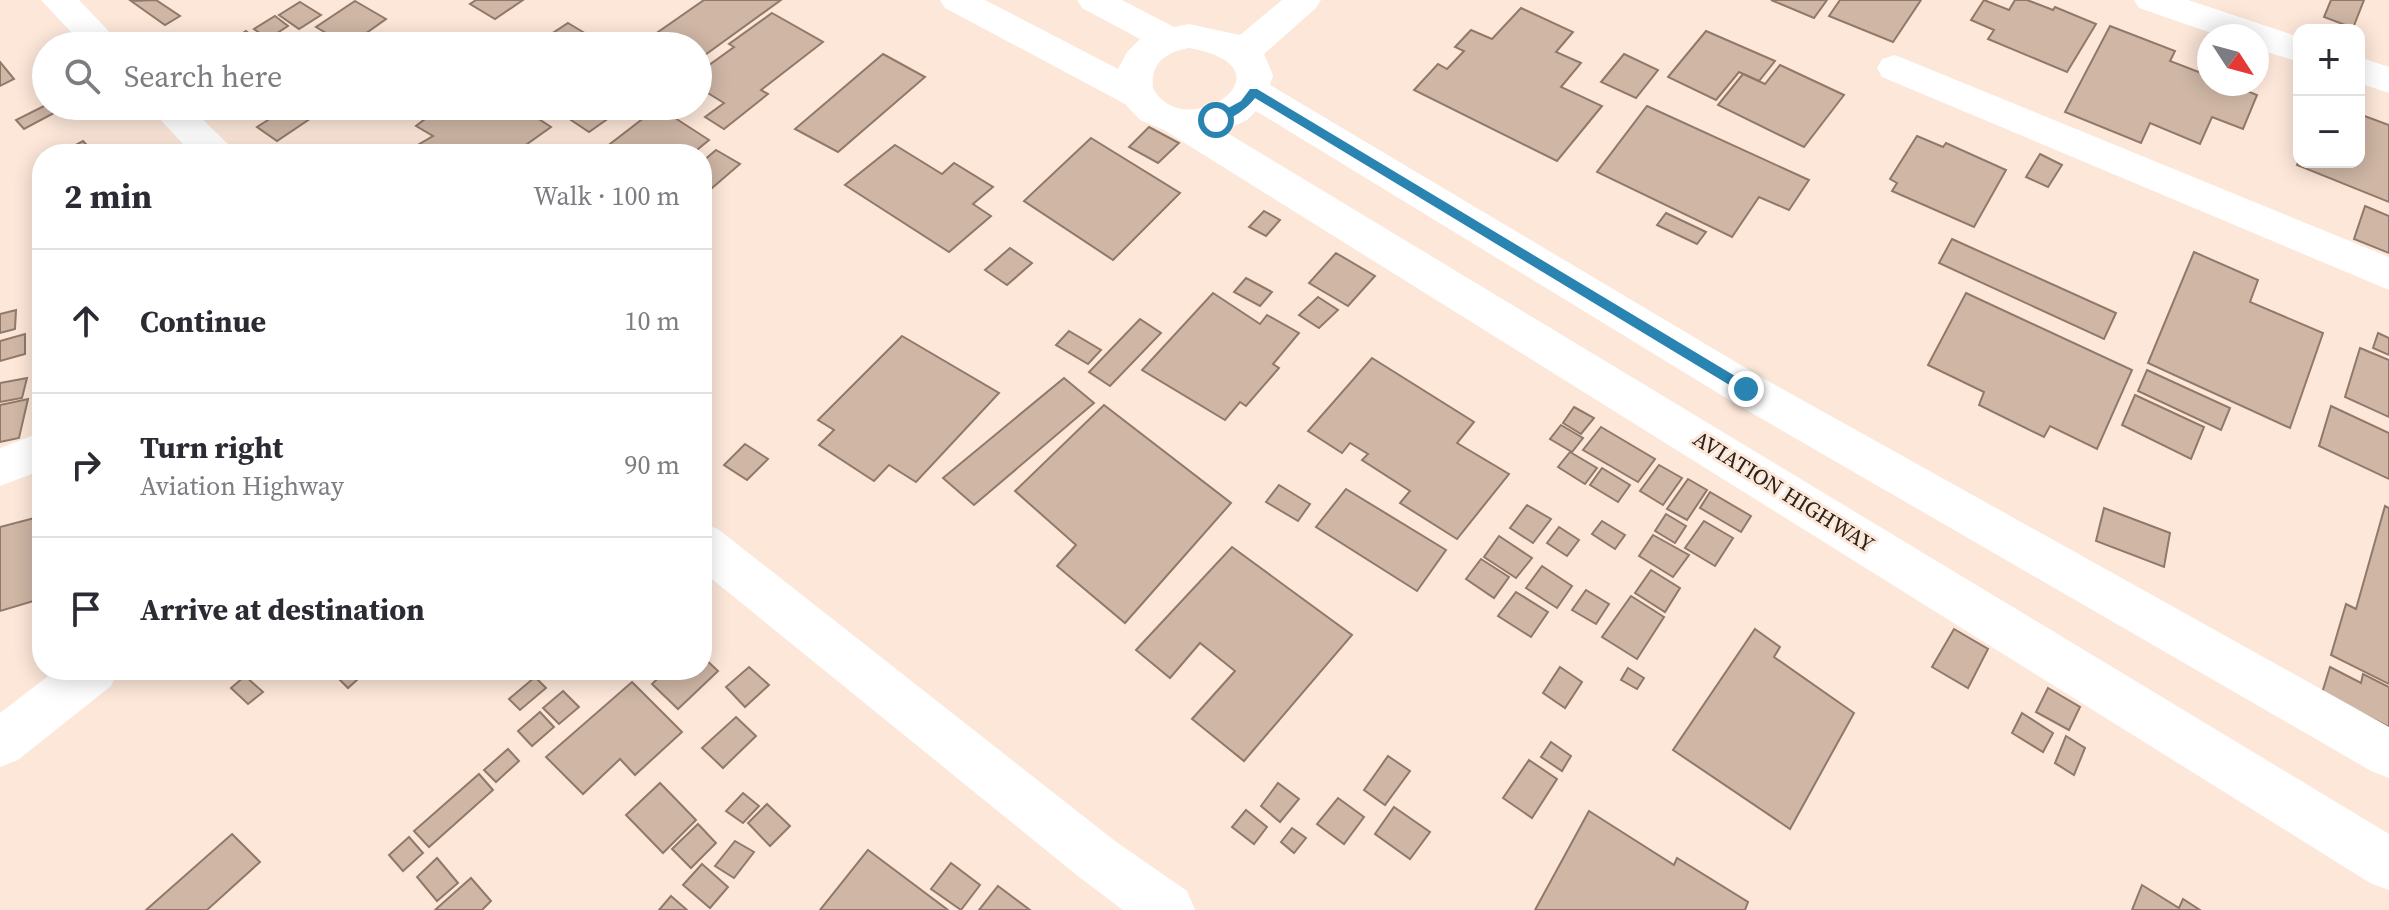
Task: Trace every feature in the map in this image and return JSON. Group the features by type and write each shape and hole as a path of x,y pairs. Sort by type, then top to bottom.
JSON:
{"street":[{"path":"58,0 91,32"},
{"path":"957,0 1137,95"},
{"path":"1094,0 1170,40"},
{"path":"1304,0 1248,72 1245,104 1216,120 1178,121 1146,106 1137,95 1133,82 1142,56 1170,40 1209,37 1248,72 1746,389 2389,754"},
{"path":"2151,0 2293,48"},
{"path":"1895,68 2389,274"},
{"path":"2365,72 2389,80"},
{"path":"180,120 205,144"},
{"name":"AVIATION HIGHWAY","path":"1178,121 2389,864"},
{"path":"0,467 32,455"},
{"path":"712,551 1097,859 1168,910"},
{"path":"0,743 81,680"}],"building":[{"path":"156,0 180,16 165,25 131,1"},
{"path":"476,0 523,0 495,19 470,4"},
{"path":"704,0 781,0 712,50 712,32 658,32"},
{"path":"1771,0 1827,0 1814,18"},
{"path":"1840,0 1921,0 1893,42 1829,16"},
{"path":"1984,0 2009,10 2015,0 2027,0 2053,10 2055,7 2096,24 2067,72 1988,39 1994,30 1971,20"},
{"path":"2331,0 2364,0 2355,24 2342,24 2324,17"},
{"path":"355,1 386,19 368,32 324,32 316,27"},
{"path":"300,2 321,15 299,29 279,15"},
{"path":"1521,8 1573,32 1556,52 1581,63 1561,87 1602,106 1557,161 1414,90 1438,64 1447,69 1464,51 1455,47 1471,30 1492,39"},
{"path":"772,13 823,42 761,90 768,94 724,129 710,120 712,112 724,103 712,96 712,63 734,47 729,44"},
{"path":"275,16 288,26 279,32 258,32 254,29"},
{"path":"568,23 583,32 554,32"},
{"path":"2110,26 2175,51 2170,61 2197,71 2197,96 2257,96 2243,129 2212,117 2200,144 2150,123 2141,143 2065,112"},
{"path":"1706,31 1775,61 1759,81 1739,72 1716,100 1668,77"},
{"path":"883,54 925,77 838,152 795,129"},
{"path":"1624,54 1658,70 1636,98 1601,82"},
{"path":"0,62 14,79 0,86"},
{"path":"1780,65 1844,95 1804,147 1718,105 1743,74 1765,84"},
{"path":"1647,106 1809,180 1789,210 1759,197 1732,237 1597,172"},
{"path":"32,112 32,120 41,120 24,129 16,120"},
{"path":"2365,116 2389,125 2389,202 2304,168 2365,168"},
{"path":"268,120 308,120 277,141 257,127"},
{"path":"424,120 540,120 551,127 527,144 419,144 433,136 416,126"},
{"path":"571,120 606,120 589,132"},
{"path":"641,120 678,120 709,140 704,144 610,144"},
{"path":"1149,127 1179,143 1158,163 1129,147"},
{"path":"1917,136 1943,147 1946,143 2006,170 1974,227 1892,191 1897,183 1890,179"},
{"path":"1091,138 1180,193 1113,260 1024,201"},
{"path":"895,145 942,174 954,163 993,187 973,204 991,216 949,252 845,185"},
{"path":"716,150 740,164 712,188 712,153"},
{"path":"2040,154 2062,165 2048,187 2026,177"},
{"path":"2365,206 2389,216 2389,253 2354,239"},
{"path":"1264,211 1280,220 1266,236 1249,227"},
{"path":"1666,213 1706,232 1697,244 1657,225"},
{"path":"1952,239 2116,313 2104,339 1939,263"},
{"path":"1010,248 1032,263 1007,285 985,270"},
{"path":"2194,252 2258,280 2250,302 2323,333 2290,428 2148,363"},
{"path":"1336,253 1375,276 1348,306 1309,283"},
{"path":"1246,278 1272,292 1260,306 1234,292"},
{"path":"1213,293 1260,324 1267,315 1299,333 1273,364 1279,368 1246,406 1240,402 1225,420 1142,370"},
{"path":"1966,293 2132,370 2097,449 2050,426 2044,437 1979,405 1984,392 1928,365"},
{"path":"1318,297 1338,310 1319,328 1299,315"},
{"path":"16,310 15,329 0,333 0,314"},
{"path":"1140,319 1161,333 1110,386 1089,372"},
{"path":"1069,331 1101,350 1088,364 1056,345"},
{"path":"2378,333 2389,338 2389,355 2373,348"},
{"path":"25,334 25,354 0,361 0,341"},
{"path":"902,336 999,393 916,482 889,465 874,481 819,445 834,430 818,420"},
{"path":"2360,348 2389,360 2389,417 2345,397"},
{"path":"1372,358 1474,422 1457,443 1509,474 1457,539 1400,503 1410,491 1362,460 1368,454 1350,443 1342,453 1308,431"},
{"path":"2147,370 2230,408 2221,430 2138,391"},
{"path":"27,378 22,398 0,402 0,383"},
{"path":"1064,378 1094,403 974,505 943,478"},
{"path":"2135,395 2204,427 2191,459 2122,425"},
{"path":"28,399 19,438 0,442 0,405"},
{"path":"1104,405 1231,503 1125,623 1057,566 1076,545 1015,491"},
{"path":"2331,406 2389,433 2389,479 2319,446"},
{"path":"1574,407 1594,418 1581,434 1563,423"},
{"path":"1561,425 1583,438 1572,452 1550,439"},
{"path":"1601,427 1655,459 1638,482 1583,450"},
{"path":"745,444 768,459 747,480 724,465"},
{"path":"1570,452 1597,468 1585,484 1558,467"},
{"path":"1659,465 1682,478 1663,505 1640,491"},
{"path":"1602,468 1630,485 1618,502 1590,485"},
{"path":"1688,479 1707,490 1687,520 1667,509"},
{"path":"1279,485 1310,504 1298,521 1266,502"},
{"path":"1346,489 1446,550 1417,591 1316,527"},
{"path":"1710,492 1751,516 1741,532 1700,508"},
{"path":"1527,505 1551,519 1533,543 1510,528"},
{"path":"2385,506 2389,508 2389,684 2331,655 2346,604 2356,609"},
{"path":"2104,508 2170,533 2164,567 2096,541"},
{"path":"1666,514 1686,526 1675,543 1655,531"},
{"path":"32,519 32,601 0,611 0,527"},
{"path":"1602,521 1625,535 1615,549 1592,534"},
{"path":"1704,521 1733,538 1715,566 1685,548"},
{"path":"1559,527 1579,540 1567,556 1547,543"},
{"path":"1653,535 1689,555 1673,577 1639,556"},
{"path":"1499,536 1532,558 1516,578 1484,557"},
{"path":"1232,547 1352,635 1244,761 1192,719 1235,671 1200,643 1170,678 1136,650"},
{"path":"1481,559 1509,577 1494,598 1466,579"},
{"path":"1542,566 1572,586 1557,608 1526,588"},
{"path":"1651,570 1680,588 1665,612 1635,593"},
{"path":"1586,590 1609,604 1596,624 1572,610"},
{"path":"1516,592 1548,612 1531,637 1498,616"},
{"path":"1631,596 1664,617 1637,659 1602,637"},
{"path":"1755,629 1780,647 1774,657 1854,713 1790,829 1673,750"},
{"path":"1954,629 1988,649 1968,688 1932,667"},
{"path":"749,667 769,685 745,707 726,687"},
{"path":"1560,667 1582,682 1565,708 1543,693"},
{"path":"2330,667 2361,683 2363,674 2389,687 2389,727 2322,693"},
{"path":"1628,668 1644,678 1637,689 1621,680"},
{"path":"240,680 250,680 263,692 248,704 231,688"},
{"path":"340,680 357,680 348,688"},
{"path":"531,680 538,680 546,688 520,710 509,699"},
{"path":"656,680 709,680 678,709 652,684"},
{"path":"632,682 682,732 635,775 620,759 583,794 546,757"},
{"path":"2048,688 2080,707 2069,730 2036,712"},
{"path":"563,691 579,707 559,724 543,708"},
{"path":"540,712 554,727 532,746 518,731"},
{"path":"2022,713 2053,733 2043,752 2012,733"},
{"path":"736,717 756,736 723,768 702,748"},
{"path":"2066,736 2085,748 2074,775 2055,763"},
{"path":"1551,742 1571,756 1562,771 1541,757"},
{"path":"508,749 519,761 496,782 484,770"},
{"path":"1388,756 1410,771 1385,805 1364,790"},
{"path":"1529,760 1557,779 1532,818 1503,798"},
{"path":"479,774 493,790 429,847 414,831"},
{"path":"660,783 696,820 663,853 626,815"},
{"path":"1278,783 1299,799 1280,822 1261,806"},
{"path":"743,793 759,806 743,823 726,811"},
{"path":"1338,798 1364,817 1344,844 1317,824"},
{"path":"767,804 790,826 770,846 748,823"},
{"path":"1394,807 1430,832 1410,859 1375,834"},
{"path":"1246,810 1267,827 1254,844 1232,827"},
{"path":"1589,811 1674,865 1677,858 1748,902 1745,910 1535,910"},
{"path":"698,824 716,843 691,868 672,849"},
{"path":"1292,828 1306,838 1294,853 1281,842"},
{"path":"232,834 260,862 207,910 146,910"},
{"path":"409,837 423,853 403,871 389,855"},
{"path":"735,841 754,852 734,878 715,866"},
{"path":"868,850 948,910 820,910"},
{"path":"437,858 458,883 437,901 417,877"},
{"path":"951,863 980,885 961,910 931,889"},
{"path":"702,864 728,887 710,908 683,885"},
{"path":"471,878 491,901 482,910 435,910"},
{"path":"2142,885 2179,908 2183,899 2200,910 2132,910"},
{"path":"998,886 1030,910 979,910"},
{"path":"671,896 687,910 659,910"}],"route":[{"path":"1216,120 1245,104 1253,92 1746,389"}]}
